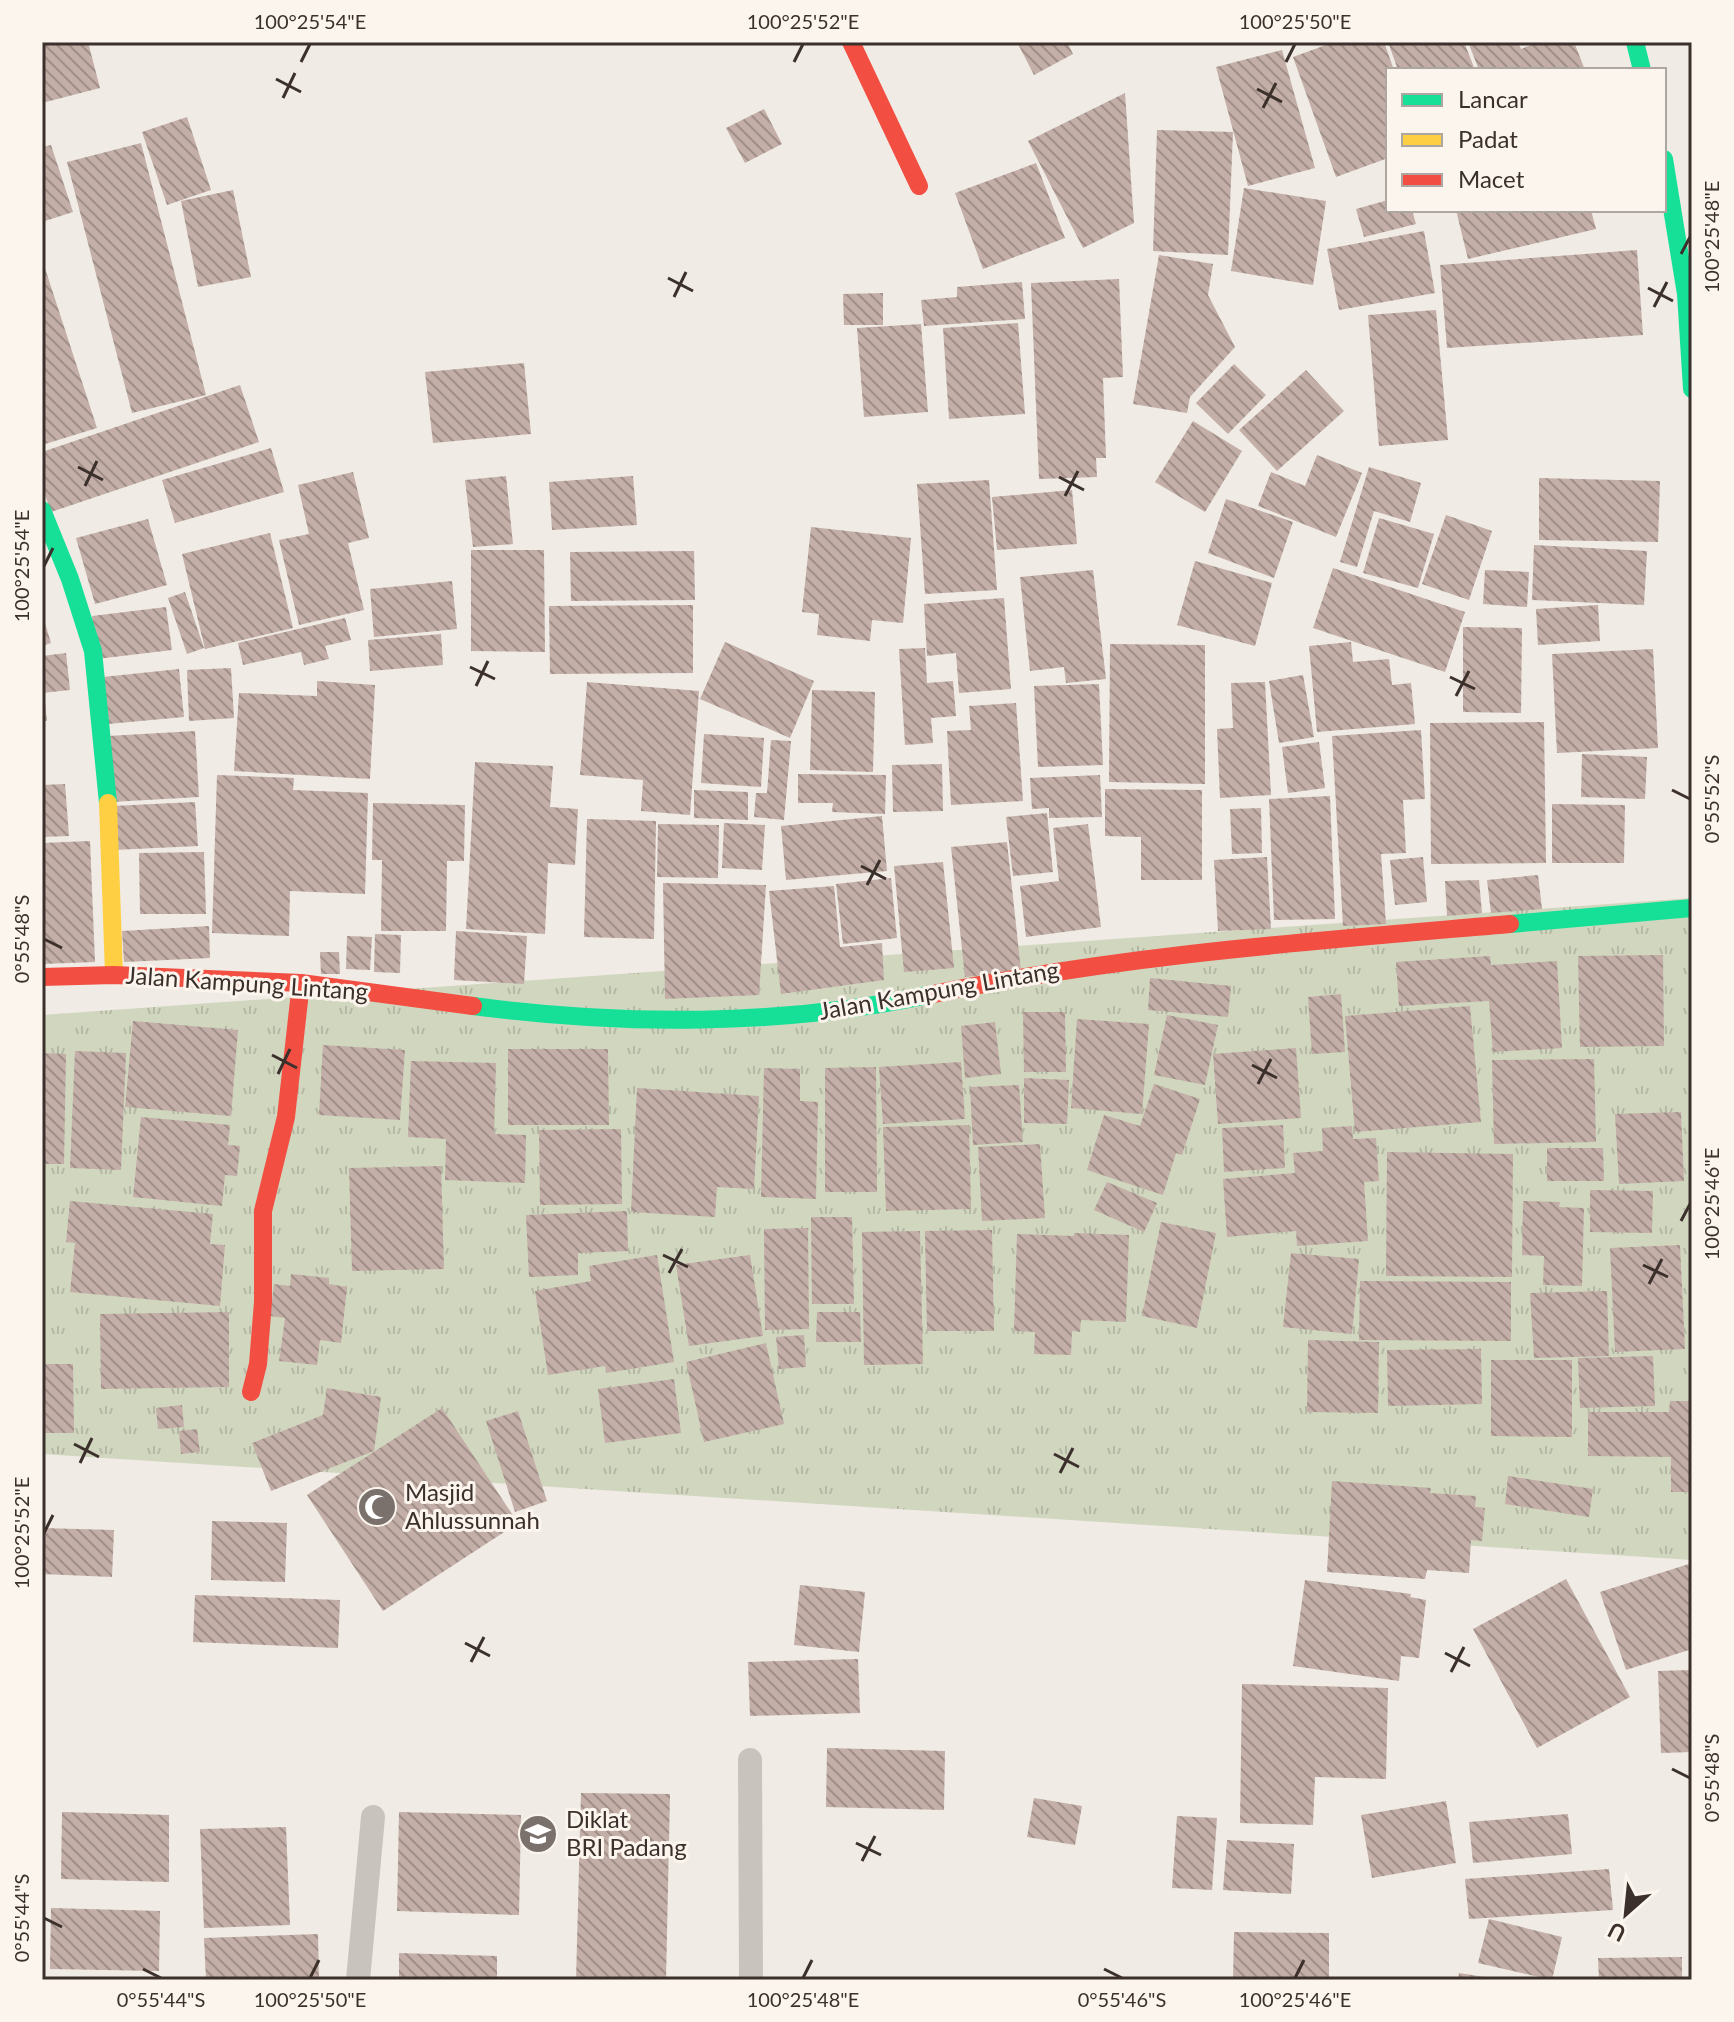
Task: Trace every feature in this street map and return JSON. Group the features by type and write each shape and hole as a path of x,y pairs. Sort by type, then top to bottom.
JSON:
{"street":[{"path":"851,42 919,186"},
{"path":"1635,42 1642,68"},
{"path":"1666,171 1686,294 1692,389"},
{"path":"42,510 70,579 93,651 110,821 114,975"},
{"name":"Jalan Kampung Lintang","path":"42,977 114,975 301,983 480,1007 609,1019 782,1017 869,1008 1012,978 1109,963 1692,908"},
{"path":"251,1392 258,1364 263,1302 263,1211 286,1117 301,983"}],"lane":[{"path":"750,1760 751,1980"},
{"path":"358,1980 373,1817"}],"green space":[{"path":"1692,898 1692,1560 42,1454 42,1015"}],"building":[{"path":"42,42 88,42 100,88 42,103"},
{"path":"1017,42 1067,42 1073,54 1034,75"},
{"path":"1334,42 1384,42 1393,68 1386,68 1386,159 1336,177 1293,57"},
{"path":"1388,42 1464,42 1474,68 1397,68"},
{"path":"1468,42 1518,42 1521,49 1538,42 1574,42 1584,68 1478,68"},
{"path":"1282,50 1315,168 1248,186 1216,67"},
{"path":"1125,93 1134,223 1083,248 1028,141"},
{"path":"764,109 782,144 745,163 726,128"},
{"path":"187,117 211,190 167,205 142,132"},
{"path":"1157,130 1233,132 1228,255 1153,251"},
{"path":"141,143 206,395 132,413 67,162"},
{"path":"51,145 73,212 42,222 42,147"},
{"path":"1036,163 1065,238 983,269 955,193"},
{"path":"1244,188 1326,201 1313,285 1231,271"},
{"path":"233,190 251,277 198,287 181,201"},
{"path":"1386,201 1386,212 1413,212 1416,224 1364,237 1356,209"},
{"path":"1456,212 1592,212 1596,229 1468,259"},
{"path":"1424,231 1435,293 1339,310 1327,249"},
{"path":"1637,250 1643,335 1447,348 1440,265"},
{"path":"1159,255 1213,264 1208,295 1235,347 1190,397 1187,413 1133,404"},
{"path":"42,259 97,428 42,445"},
{"path":"1119,279 1123,377 1103,378 1106,458 1096,458 1097,477 1039,479 1031,283"},
{"path":"1022,282 1025,319 924,326 921,300 957,297 957,287"},
{"path":"883,293 883,325 844,325 843,294"},
{"path":"1436,310 1448,440 1379,446 1368,315"},
{"path":"1018,323 1025,414 949,419 943,328"},
{"path":"921,324 928,412 864,417 857,328"},
{"path":"524,363 531,434 433,443 425,372"},
{"path":"1234,364 1266,395 1228,434 1196,403"},
{"path":"1306,370 1344,411 1277,471 1239,430"},
{"path":"240,385 259,442 51,512 42,486 42,452"},
{"path":"1193,421 1242,451 1205,512 1155,482"},
{"path":"271,448 284,492 175,523 162,480"},
{"path":"1317,455 1362,473 1336,537 1258,506 1271,472 1305,486"},
{"path":"1369,467 1421,483 1410,522 1374,511 1357,567 1340,562"},
{"path":"353,472 369,538 348,543 364,610 299,625 279,540 309,534 298,485"},
{"path":"506,476 513,544 473,547 465,480"},
{"path":"633,476 637,525 552,530 549,482"},
{"path":"1539,478 1660,481 1658,542 1539,540"},
{"path":"989,480 997,590 925,594 917,484"},
{"path":"1072,490 1077,544 997,550 992,497"},
{"path":"1226,499 1293,522 1274,578 1208,553"},
{"path":"1446,515 1492,531 1469,600 1422,584"},
{"path":"1379,518 1434,534 1418,588 1363,573"},
{"path":"148,519 167,585 95,604 76,538"},
{"path":"811,527 911,538 903,623 872,620 870,641 817,635 819,614 802,612"},
{"path":"270,533 293,628 205,649 182,554"},
{"path":"1534,545 1647,551 1644,605 1532,600"},
{"path":"471,550 544,550 545,652 471,651"},
{"path":"694,551 695,600 571,601 570,552"},
{"path":"1195,561 1272,583 1255,646 1177,625"},
{"path":"1333,568 1465,612 1445,672 1313,628"},
{"path":"1093,570 1106,679 1066,683 1064,667 1030,671 1020,577"},
{"path":"1485,570 1529,572 1527,607 1483,604"},
{"path":"452,581 457,629 374,637 370,589"},
{"path":"185,592 204,648 187,654 168,598"},
{"path":"1004,598 1011,689 959,693 956,653 927,656 924,604"},
{"path":"693,605 693,673 550,674 549,606"},
{"path":"1598,605 1600,641 1538,645 1536,609"},
{"path":"166,607 172,650 97,659 92,616"},
{"path":"42,613 51,643 42,646"},
{"path":"345,618 351,640 325,646 329,659 304,665 301,652 243,665 238,643"},
{"path":"1463,627 1522,628 1521,713 1463,712"},
{"path":"441,634 443,665 370,671 368,640"},
{"path":"725,642 814,681 790,738 700,699"},
{"path":"1351,642 1353,662 1389,659 1392,685 1411,683 1415,724 1317,732 1309,646"},
{"path":"1110,644 1205,645 1205,784 1109,782"},
{"path":"925,648 927,683 953,681 956,716 931,718 933,743 905,745 899,649"},
{"path":"1653,649 1658,748 1557,753 1552,654"},
{"path":"66,653 70,690 42,693 42,656"},
{"path":"231,668 234,718 189,721 187,670"},
{"path":"179,669 184,717 108,724 103,677"},
{"path":"1303,675 1314,737 1279,743 1269,681"},
{"path":"317,681 375,685 370,779 234,771 239,693 317,696"},
{"path":"587,682 699,691 690,815 641,811 643,780 580,775"},
{"path":"1265,682 1271,795 1220,798 1217,729 1233,728 1231,683"},
{"path":"1099,684 1103,765 1038,767 1034,686"},
{"path":"812,690 875,692 873,772 810,770"},
{"path":"44,693 47,721 42,721"},
{"path":"1016,703 1023,801 951,805 947,731 971,730 969,706"},
{"path":"1544,722 1546,863 1431,864 1430,723"},
{"path":"1421,730 1425,799 1403,800 1406,853 1381,854 1386,924 1343,926 1332,736"},
{"path":"195,731 199,797 112,802 108,736"},
{"path":"704,734 764,738 761,787 701,783"},
{"path":"771,740 791,741 784,820 754,817 756,793 767,793"},
{"path":"1319,742 1325,788 1288,793 1282,747"},
{"path":"1582,754 1647,757 1645,799 1581,797"},
{"path":"475,762 553,766 550,807 578,809 575,865 548,863 545,934 466,929"},
{"path":"942,764 943,811 893,812 892,765"},
{"path":"798,774 886,775 885,814 832,812 833,803 798,803"},
{"path":"217,775 294,778 293,790 368,793 365,894 290,891 289,936 212,933"},
{"path":"1100,775 1102,817 1049,818 1049,808 1032,809 1030,778"},
{"path":"65,784 69,836 42,837 42,785"},
{"path":"1105,789 1202,790 1202,880 1141,880 1141,837 1105,836"},
{"path":"694,790 748,792 748,820 694,818"},
{"path":"1330,796 1335,919 1274,920 1269,799"},
{"path":"195,802 198,846 114,850 112,806"},
{"path":"373,803 465,805 464,861 447,861 446,931 381,931 382,860 372,860"},
{"path":"1552,804 1625,805 1624,863 1552,863"},
{"path":"1261,808 1262,853 1232,854 1230,809"},
{"path":"1047,813 1053,872 1013,876 1006,817"},
{"path":"882,816 887,871 786,880 781,826"},
{"path":"587,819 656,821 654,939 584,937"},
{"path":"724,823 765,825 762,870 722,868"},
{"path":"658,824 719,825 718,878 657,877"},
{"path":"1088,824 1101,927 1026,937 1020,886 1059,881 1053,828"},
{"path":"90,841 95,962 42,964 42,843"},
{"path":"1007,842 1021,971 965,977 951,847"},
{"path":"204,852 206,914 140,914 139,853"},
{"path":"1267,857 1271,929 1218,931 1214,860"},
{"path":"1423,857 1427,902 1395,905 1390,860"},
{"path":"943,862 954,968 904,972 894,866"},
{"path":"1538,875 1542,909 1491,913 1487,880"},
{"path":"891,878 897,938 843,944 836,884"},
{"path":"1479,880 1482,913 1447,916 1445,881"},
{"path":"663,883 766,885 759,995 665,999"},
{"path":"834,886 840,947 882,943 884,980 781,994 769,891"},
{"path":"209,926 210,958 124,962 122,931"},
{"path":"456,931 527,936 524,984 454,980"},
{"path":"375,934 401,935 400,973 374,972"},
{"path":"347,936 372,937 370,970 346,969"},
{"path":"320,952 339,952 340,974 321,974"},
{"path":"1663,955 1664,1046 1580,1047 1578,956"},
{"path":"1490,956 1491,965 1557,961 1562,1048 1493,1052 1489,1001 1399,1006 1396,962"},
{"path":"1150,978 1231,986 1228,1017 1148,1010"},
{"path":"1341,994 1345,1052 1312,1054 1308,997"},
{"path":"1470,1006 1481,1122 1355,1132 1345,1016"},
{"path":"1023,1012 1065,1012 1066,1072 1024,1072"},
{"path":"1167,1015 1218,1025 1205,1085 1154,1075"},
{"path":"1077,1019 1149,1024 1142,1114 1071,1108"},
{"path":"133,1021 238,1030 231,1116 125,1107"},
{"path":"995,1022 1001,1074 965,1078 961,1026"},
{"path":"323,1045 405,1050 400,1120 319,1115"},
{"path":"1296,1048 1301,1118 1218,1124 1213,1054"},
{"path":"508,1049 608,1049 609,1125 508,1125"},
{"path":"75,1051 126,1053 121,1170 70,1168"},
{"path":"42,1053 66,1054 64,1164 42,1164"},
{"path":"1594,1059 1596,1142 1494,1144 1492,1060"},
{"path":"411,1061 496,1063 494,1134 526,1135 525,1183 445,1180 446,1139 408,1137"},
{"path":"961,1062 965,1119 883,1124 879,1067"},
{"path":"876,1067 877,1192 825,1192 825,1068"},
{"path":"764,1068 800,1069 800,1101 818,1102 816,1199 761,1197"},
{"path":"1024,1078 1069,1080 1067,1124 1024,1123"},
{"path":"1154,1084 1200,1099 1182,1155 1176,1153 1163,1195 1087,1170 1104,1115 1140,1126"},
{"path":"1019,1085 1023,1142 973,1145 970,1087"},
{"path":"637,1088 759,1096 754,1189 717,1187 715,1217 631,1212"},
{"path":"1681,1112 1684,1181 1619,1184 1615,1114"},
{"path":"141,1117 230,1125 228,1145 240,1146 237,1176 225,1175 222,1206 133,1197"},
{"path":"969,1125 971,1209 886,1211 883,1127"},
{"path":"1283,1125 1285,1168 1224,1172 1222,1128"},
{"path":"1352,1126 1353,1139 1376,1138 1379,1181 1364,1182 1368,1241 1297,1246 1296,1231 1227,1237 1223,1179 1295,1173 1293,1153 1323,1151 1322,1128"},
{"path":"621,1129 622,1204 540,1205 539,1130"},
{"path":"1040,1144 1045,1218 982,1221 978,1147"},
{"path":"1547,1148 1603,1148 1604,1181 1547,1181"},
{"path":"1387,1152 1513,1154 1512,1277 1386,1276"},
{"path":"441,1166 444,1269 352,1271 349,1168"},
{"path":"1107,1182 1157,1203 1144,1232 1094,1210"},
{"path":"1590,1190 1653,1191 1652,1233 1590,1232"},
{"path":"70,1201 213,1214 210,1244 225,1245 220,1306 70,1292 75,1243 66,1242"},
{"path":"1523,1201 1560,1202 1559,1207 1584,1208 1582,1286 1543,1285 1544,1256 1522,1255"},
{"path":"627,1211 628,1251 578,1253 578,1275 529,1277 526,1215"},
{"path":"811,1217 852,1217 854,1304 812,1304"},
{"path":"1161,1222 1216,1233 1197,1328 1142,1316"},
{"path":"808,1228 809,1329 765,1330 764,1229"},
{"path":"992,1230 994,1331 927,1331 925,1231"},
{"path":"920,1231 923,1364 864,1365 862,1232"},
{"path":"1074,1233 1129,1235 1126,1322 1081,1320 1080,1332 1072,1331 1071,1355 1034,1354 1035,1332 1014,1331 1017,1234 1074,1236"},
{"path":"1680,1245 1685,1349 1615,1352 1610,1248"},
{"path":"1291,1253 1359,1259 1352,1334 1283,1327"},
{"path":"657,1255 674,1362 606,1373 605,1366 548,1375 535,1291 591,1281 589,1266"},
{"path":"750,1255 763,1336 689,1346 676,1265"},
{"path":"291,1274 329,1278 329,1284 347,1287 341,1343 320,1340 317,1365 279,1361 285,1318 270,1316 274,1284 290,1286"},
{"path":"1360,1281 1511,1282 1511,1341 1359,1340"},
{"path":"1607,1291 1609,1356 1534,1358 1530,1293"},
{"path":"229,1312 229,1387 101,1389 100,1314"},
{"path":"817,1312 860,1312 861,1342 816,1342"},
{"path":"804,1335 806,1367 779,1369 776,1337"},
{"path":"1308,1340 1379,1342 1378,1413 1307,1412"},
{"path":"766,1343 784,1424 704,1442 686,1362"},
{"path":"1481,1349 1482,1404 1388,1406 1387,1350"},
{"path":"1653,1356 1655,1406 1580,1408 1578,1358"},
{"path":"1491,1360 1572,1360 1572,1437 1491,1436"},
{"path":"42,1364 73,1364 74,1433 42,1433"},
{"path":"674,1379 681,1433 605,1443 598,1389"},
{"path":"327,1388 381,1397 374,1451 271,1491 252,1443 323,1415"},
{"path":"1670,1401 1692,1401 1692,1492 1671,1492 1671,1457 1588,1456 1588,1412 1669,1412"},
{"path":"182,1405 184,1427 158,1429 156,1408"},
{"path":"442,1408 518,1523 383,1611 307,1495"},
{"path":"518,1411 547,1501 515,1512 486,1421"},
{"path":"197,1429 200,1452 181,1454 179,1431"},
{"path":"1508,1476 1593,1489 1589,1517 1505,1504"},
{"path":"1332,1481 1431,1488 1430,1493 1476,1496 1475,1507 1485,1508 1482,1541 1471,1540 1469,1573 1427,1570 1425,1579 1327,1572"},
{"path":"212,1521 287,1523 285,1582 211,1580"},
{"path":"42,1528 114,1530 112,1577 42,1574"},
{"path":"1692,1563 1692,1649 1626,1670 1600,1592"},
{"path":"1566,1579 1630,1697 1537,1748 1473,1629"},
{"path":"1305,1580 1411,1594 1410,1597 1426,1600 1419,1658 1401,1656 1399,1681 1293,1666"},
{"path":"800,1585 865,1592 859,1652 794,1645"},
{"path":"195,1595 340,1600 338,1648 193,1642"},
{"path":"858,1659 860,1713 750,1716 748,1662"},
{"path":"1692,1670 1692,1752 1661,1753 1658,1671"},
{"path":"1242,1684 1388,1688 1386,1779 1315,1777 1313,1825 1240,1823"},
{"path":"827,1748 945,1751 944,1810 826,1807"},
{"path":"581,1793 670,1794 666,1980 576,1980"},
{"path":"1034,1798 1082,1806 1075,1845 1027,1837"},
{"path":"1446,1801 1456,1863 1372,1878 1361,1815"},
{"path":"62,1812 169,1815 169,1882 61,1879"},
{"path":"399,1812 521,1815 519,1915 397,1911"},
{"path":"1568,1814 1572,1854 1473,1863 1469,1822"},
{"path":"1177,1816 1217,1818 1212,1890 1172,1888"},
{"path":"286,1827 290,1925 204,1928 200,1829"},
{"path":"1227,1840 1294,1844 1291,1894 1223,1890"},
{"path":"1609,1869 1613,1910 1469,1919 1465,1879"},
{"path":"51,1908 160,1911 159,1971 50,1969"},
{"path":"1489,1919 1562,1937 1552,1980 1478,1963"},
{"path":"1234,1932 1329,1933 1329,1980 1233,1980"},
{"path":"318,1934 319,1980 206,1980 204,1938"},
{"path":"399,1953 497,1956 497,1980 399,1980"},
{"path":"1682,1957 1682,1980 1599,1980 1598,1958"},
{"path":"1459,1973 1491,1978 1491,1980 1458,1980"}],"traffic: fast":[{"path":"1635,42 1642,68"},
{"path":"1666,171 1686,294 1692,389"},
{"path":"42,510 70,579 93,651 108,803"},
{"path":"1510,924 1692,908"},
{"path":"473,1006 586,1017 701,1020 816,1013 929,995"}],"traffic: slow":[{"path":"108,803 114,975"}],"traffic: jam":[{"path":"851,42 919,186"},
{"path":"929,995 1145,959 1510,924"},
{"path":"42,977 114,975 301,983 473,1006"},
{"path":"251,1392 258,1364 263,1302 263,1211 286,1117 301,983"}],"place":[{"name":"Masjid Ahlussunnah","path":"377,1507"},
{"name":"Diklat BRI Padang","path":"538,1834"}]}
